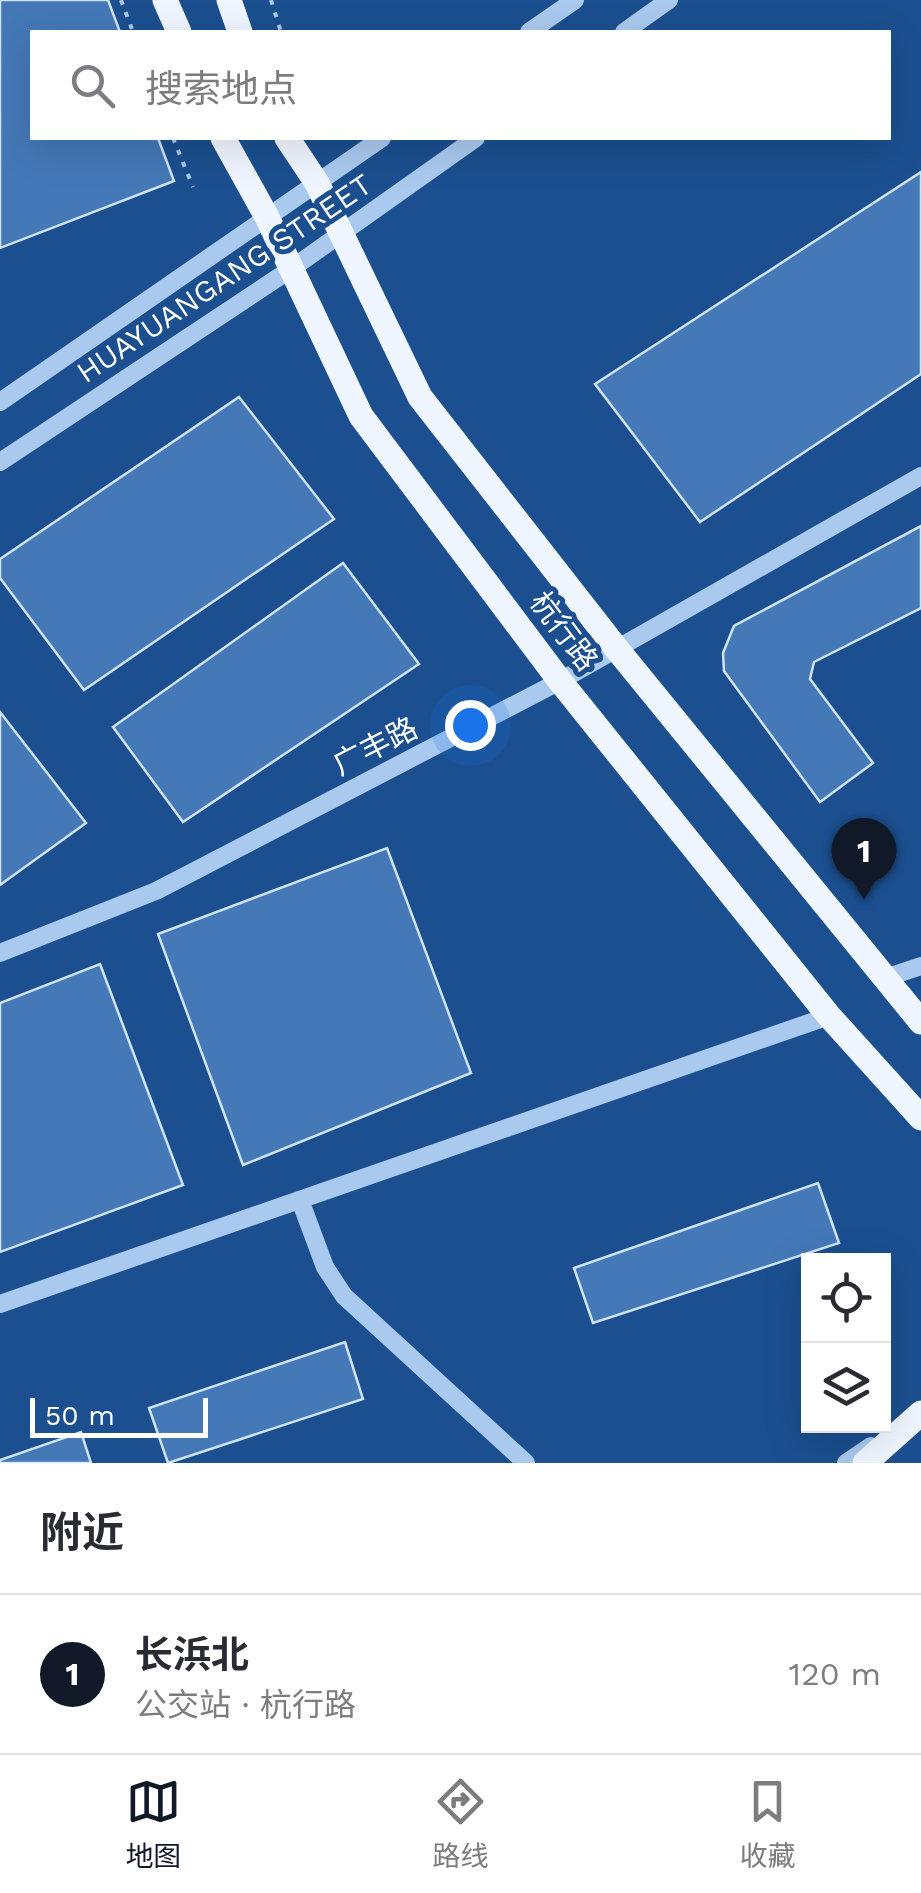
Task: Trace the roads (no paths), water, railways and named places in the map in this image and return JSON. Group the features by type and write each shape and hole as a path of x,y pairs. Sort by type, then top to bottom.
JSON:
{"main road":[{"path":"165,0 178,30"},
{"path":"229,0 239,30"},
{"name":"杭行路","path":"225,140 267,217 361,416 560,681 830,1016 921,1118"},
{"name":"杭行路","path":"288,140 317,183 420,396 616,648 921,1022"},
{"path":"865,1463 921,1413"}],"street":[{"path":"532,30 575,0"},
{"path":"627,30 669,0"},
{"name":"HUAYUANGANG STREET","path":"0,402 379,140"},
{"name":"HUAYUANGANG STREET","path":"0,462 341,234 473,140"},
{"name":"广丰路","path":"0,953 156,891 560,681 921,476"},
{"path":"885,978 921,966"},
{"path":"0,1304 830,1016"},
{"path":"300,1200 325,1267 344,1296 526,1463"},
{"path":"846,1463 921,1413"}],"place":[{"name":"长浜北","path":"864,900"}]}
